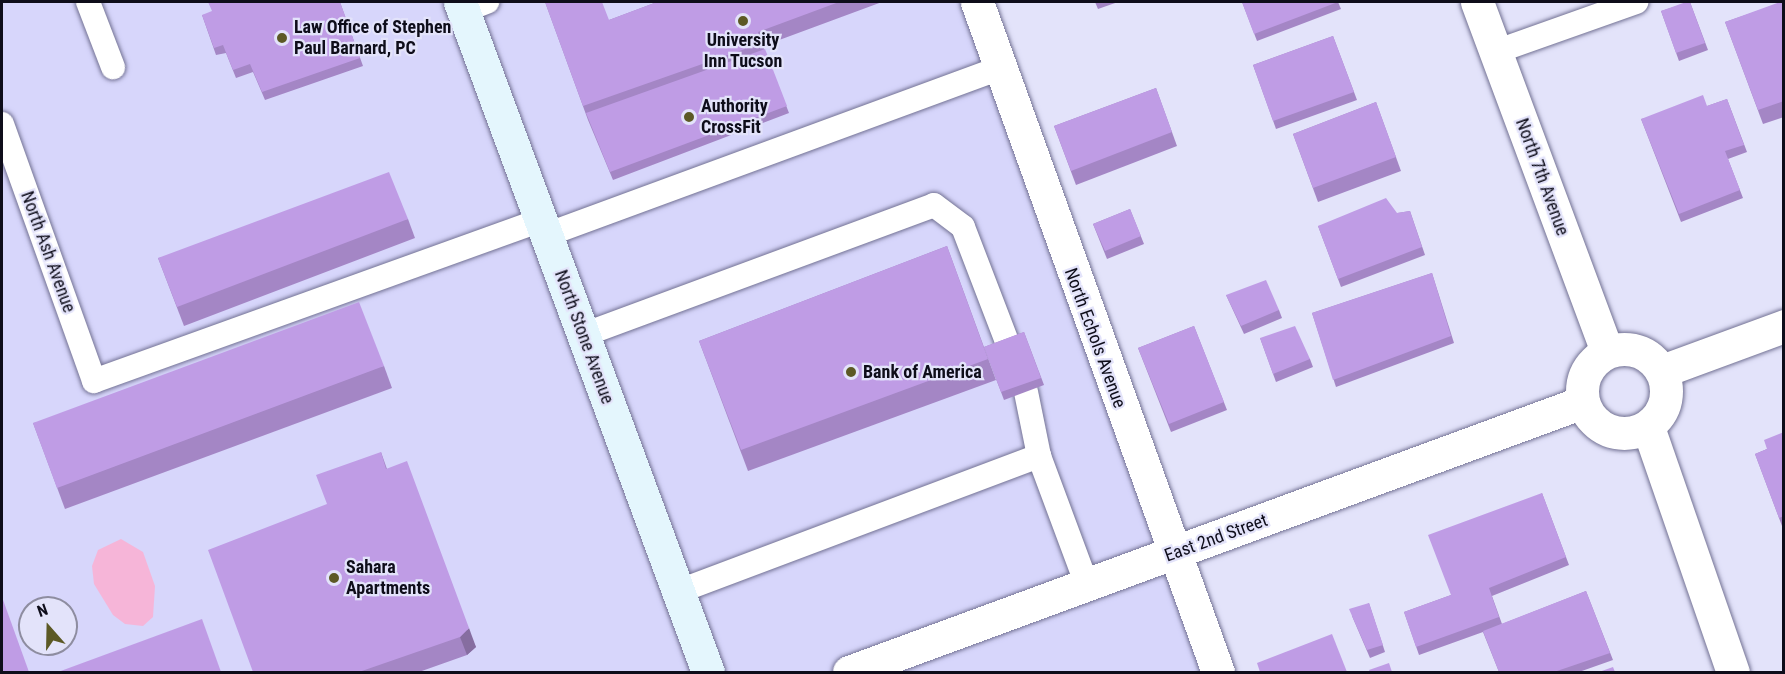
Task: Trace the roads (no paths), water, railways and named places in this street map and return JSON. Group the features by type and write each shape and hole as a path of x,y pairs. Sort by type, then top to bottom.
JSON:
{"main road":[{"name":"North Stone Avenue","path":"470,5 543,227 708,672"}],"street":[{"name":"North Echols Avenue","path":"977,2 1002,67 1173,555 1218,672"},
{"name":"North 7th Avenue","path":"1477,2 1607,352"},
{"path":"1662,371 1784,326"},
{"path":"1640,351 1662,371 1665,404 1648,427 1614,432 1589,416 1583,402 1584,378 1607,352 1640,351"},
{"name":"East 2nd Street","path":"849,672 1173,555 1583,402"},
{"path":"1648,427 1733,672"}],"lane":[{"path":"88,2 113,67"},
{"path":"1495,52 1636,2"},
{"path":"543,227 1002,67"},
{"name":"North Ash Avenue","path":"2,124 94,381 543,227"},
{"path":"583,335 934,205 963,227 1009,347"},
{"path":"1026,392 1039,456 1087,585"},
{"path":"677,592 1039,456"}],"place":[{"name":"University Inn Tucson","path":"743,21"},
{"name":"Law Office of Stephen Paul Barnard, PC","path":"282,38"},
{"name":"Authority CrossFit","path":"689,117"},
{"name":"Bank of America","path":"851,372"},
{"name":"Sahara Apartments","path":"334,578"}]}
